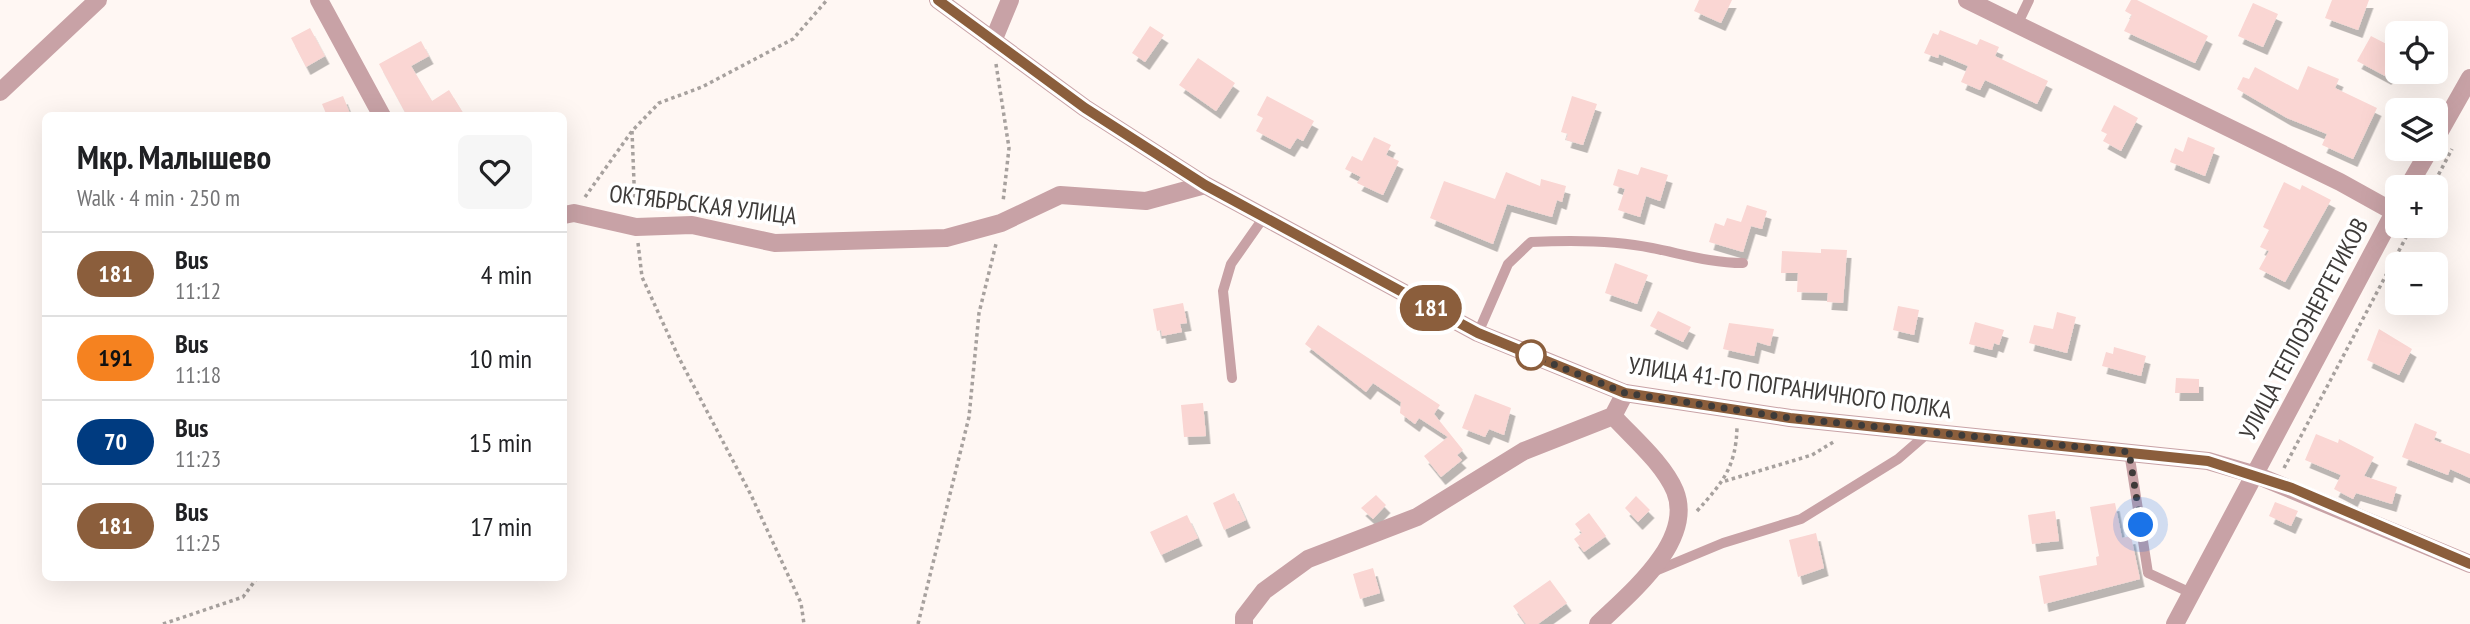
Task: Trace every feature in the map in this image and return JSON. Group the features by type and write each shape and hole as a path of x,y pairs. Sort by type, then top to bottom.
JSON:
{"street":[{"path":"0,92 98,0"},
{"path":"319,0 380,112"},
{"name":"УЛИЦА 41-ГО ПОГРАНИЧНОГО ПОЛКА","path":"938,0 1085,108 1205,185 1478,333 1625,393 1861,426 2208,461 2277,482 2470,564"},
{"path":"993,41 1010,0"},
{"path":"1967,0 2385,204"},
{"path":"2448,117 2470,78"},
{"name":"ОКТЯБРЬСКАЯ УЛИЦА","path":"569,214 636,227 692,225 775,243 946,237 1001,223 1060,195 1146,201 1205,185"},
{"name":"УЛИЦА ТЕПЛОЭНЕРГЕТИКОВ","path":"2175,624 2385,230"},
{"path":"1244,624 1244,617 1264,592 1308,559 1417,517 1524,451 1613,416 1625,393"},
{"path":"1598,624 1649,574 1675,534 1675,492 1657,465 1613,416"}],"lane":[{"path":"2017,25 2029,0"},
{"path":"1231,378 1223,291 1231,264 1265,217"},
{"path":"1478,333 1508,264 1531,242 1649,247 1714,263 1743,263"},
{"path":"1649,574 1723,543 1801,519 1898,459 1928,433"},
{"path":"2129,452 2148,573 2191,593"}],"path":[{"path":"569,214 632,131 659,103 702,87 793,39 827,0"},
{"path":"918,624 969,417 979,313 1001,223 1009,148 993,41"},
{"path":"632,131 636,227 642,277 679,358 751,495 801,603 804,624"},
{"path":"2438,175 2457,139"},
{"path":"2277,482 2406,238"},
{"path":"1675,534 1725,481 1736,448 1737,410"},
{"path":"1725,481 1812,455 1861,426"},
{"path":"163,624 243,597 255,581"}],"building":[{"path":"1699,0 1732,0 1721,23 1694,11"},
{"path":"2131,0 2137,0 2208,36 2195,63 2124,31 2132,15 2125,11"},
{"path":"2332,0 2369,0 2358,30 2325,18"},
{"path":"2253,3 2278,14 2263,47 2238,36"},
{"path":"1150,26 1164,35 1145,62 1132,53"},
{"path":"310,28 325,56 306,67 291,38"},
{"path":"1940,30 1977,45 1980,39 1999,47 1995,56 2048,81 2037,104 1985,80 1980,90 1961,82 1968,66 1939,54 1938,58 1924,53 1933,33 1938,35"},
{"path":"2371,36 2385,43 2385,76 2357,61"},
{"path":"421,41 429,56 411,66 432,101 449,90 463,112 405,112 379,64"},
{"path":"1198,58 1235,83 1216,111 1179,85"},
{"path":"2308,66 2339,79 2335,88 2377,108 2353,159 2322,145 2327,134 2287,118 2237,89 2243,77 2249,79 2255,67 2298,90"},
{"path":"343,96 349,112 325,112 322,104"},
{"path":"1267,96 1314,121 1303,141 1297,138 1290,149 1256,131 1263,118 1257,115"},
{"path":"1572,96 1597,104 1583,145 1566,140 1568,134 1561,132"},
{"path":"2114,105 2138,118 2121,151 2103,141 2107,134 2101,131"},
{"path":"1374,137 1391,145 1386,155 1399,161 1383,195 1357,183 1361,177 1345,169 1352,156 1362,161"},
{"path":"2188,137 2215,148 2205,176 2170,162 2175,148 2183,152"},
{"path":"1641,167 1668,175 1660,201 1646,196 1640,217 1618,210 1625,189 1613,185 1618,169 1638,175"},
{"path":"1506,172 1540,186 1541,179 1566,186 1562,202 1557,200 1552,217 1507,204 1493,244 1430,218 1444,181 1495,199"},
{"path":"2284,182 2300,190 2302,185 2331,200 2285,282 2259,269 2269,251 2260,247 2269,230 2263,227"},
{"path":"1747,205 1767,211 1762,229 1751,226 1743,252 1709,242 1715,223 1724,226 1727,218 1741,222"},
{"path":"1821,249 1847,250 1843,303 1827,302 1828,293 1797,292 1798,273 1781,273 1782,251 1821,253"},
{"path":"1615,263 1648,275 1637,304 1605,293"},
{"path":"1183,303 1187,323 1180,324 1182,332 1162,336 1161,330 1157,331 1153,309"},
{"path":"1898,306 1919,310 1914,335 1893,330"},
{"path":"1658,311 1691,327 1683,342 1650,326"},
{"path":"2057,312 2076,317 2067,353 2029,343 2034,325 2053,329"},
{"path":"1975,322 2004,330 1999,345 1994,343 1992,350 1969,344"},
{"path":"1729,323 1774,329 1770,346 1757,342 1754,356 1723,349"},
{"path":"1318,325 1440,405 1434,414 1463,450 1457,455 1462,460 1441,477 1424,456 1448,437 1419,418 1415,424 1400,413 1401,402 1373,383 1366,392 1305,344"},
{"path":"2379,329 2412,349 2399,375 2367,360"},
{"path":"2114,347 2146,356 2141,376 2102,366 2106,352 2113,354"},
{"path":"2176,378 2199,379 2199,393 2175,393"},
{"path":"1475,394 1511,408 1504,435 1489,429 1485,437 1462,428"},
{"path":"1203,403 1206,436 1184,437 1181,405"},
{"path":"2415,423 2437,432 2434,440 2470,454 2470,478 2450,469 2448,475 2402,457"},
{"path":"2316,434 2338,443 2339,439 2374,457 2364,476 2397,487 2392,504 2356,493 2353,499 2334,489 2341,475 2305,460"},
{"path":"1234,493 1246,520 1224,530 1213,503"},
{"path":"1376,495 1386,505 1373,519 1361,508"},
{"path":"1636,496 1650,510 1638,522 1625,508"},
{"path":"2275,502 2298,511 2291,526 2269,516"},
{"path":"2115,503 2122,538 2131,536 2140,579 2044,604 2039,576 2097,565 2096,557 2099,556 2090,507"},
{"path":"2055,511 2059,541 2032,544 2028,515"},
{"path":"1589,513 1606,536 1584,552 1574,539 1582,533 1575,524"},
{"path":"1187,515 1198,538 1161,555 1150,532"},
{"path":"1816,533 1824,568 1798,577 1789,540"},
{"path":"1373,568 1380,593 1360,599 1353,574"},
{"path":"1550,580 1567,603 1538,624 1526,624 1513,606"}],"bus line":[{"name":"181","path":"938,0 1085,108 1205,185 1478,333 1625,393 1790,418 2208,461 2292,488 2470,564"}],"route":[{"path":"1531,355 1625,393 1790,418 2129,452 2141,525"}]}
